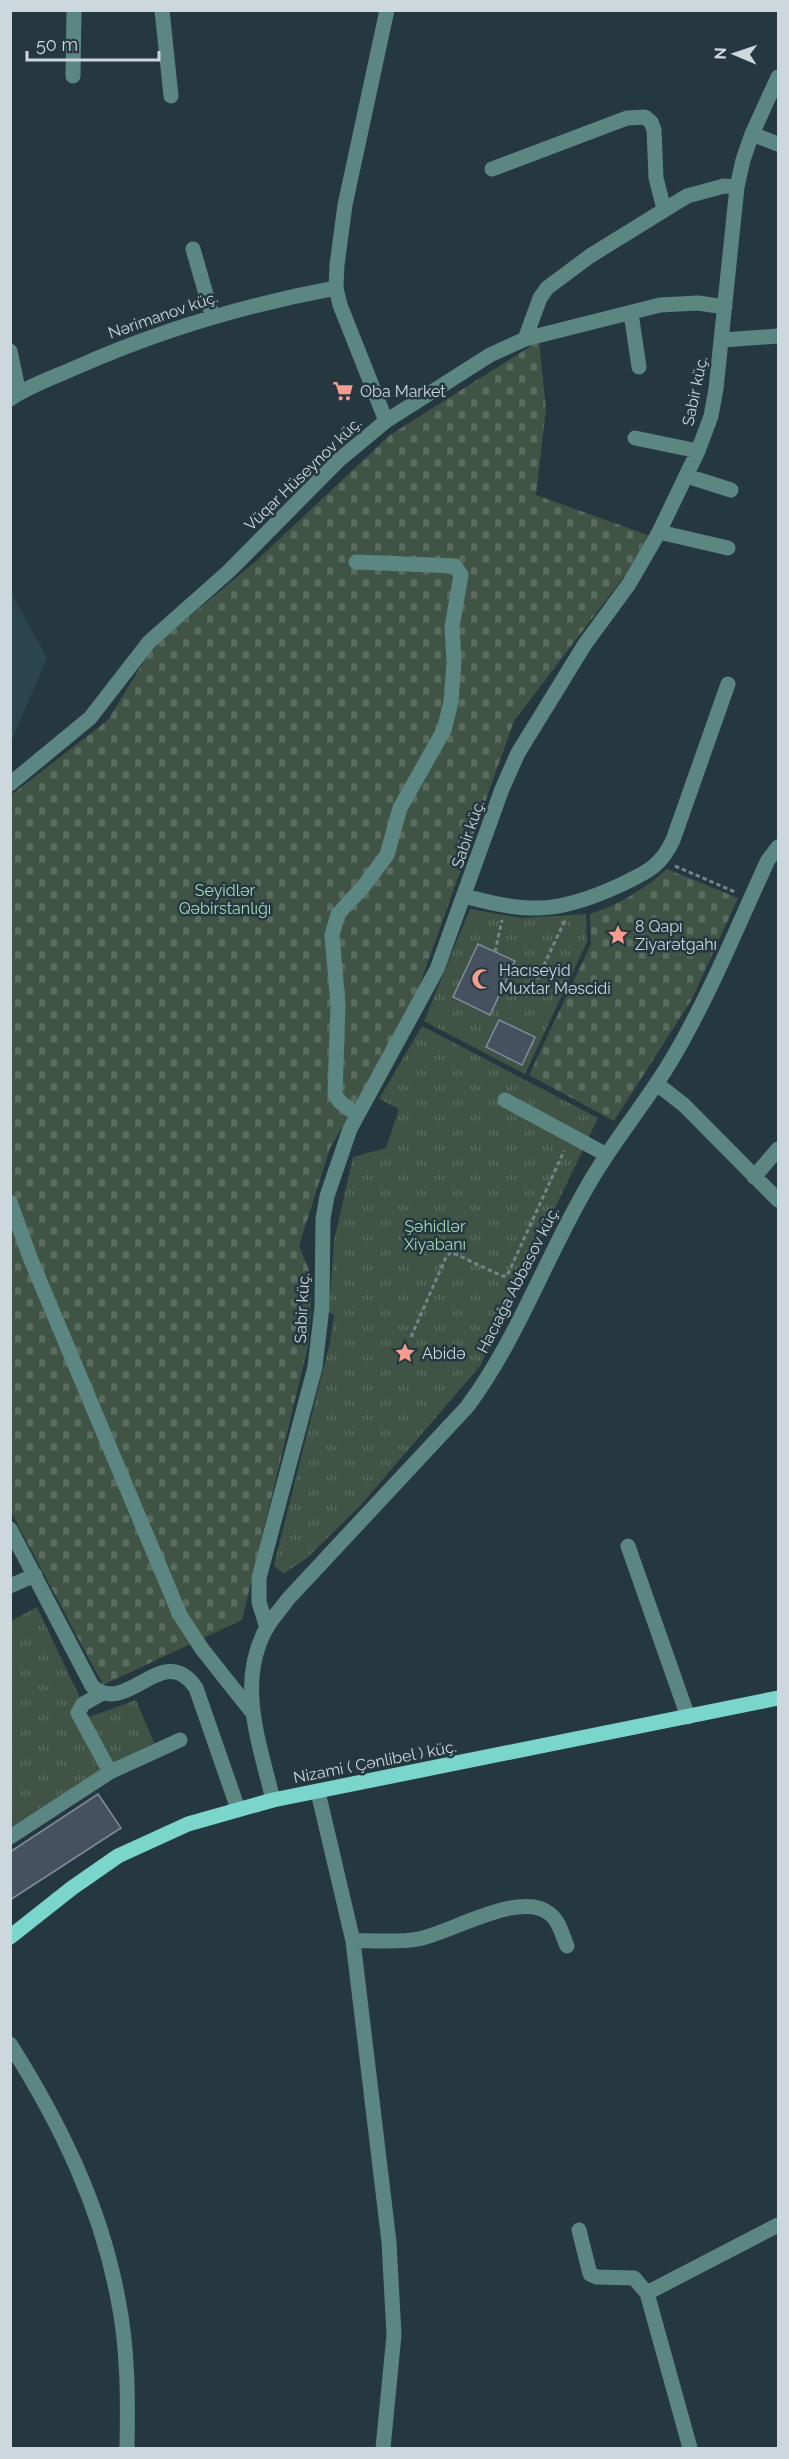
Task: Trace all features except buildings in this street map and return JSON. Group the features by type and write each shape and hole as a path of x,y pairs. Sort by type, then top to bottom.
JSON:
{"main road":[{"name":"Nizami ( Çənlibel ) küç.","path":"10,1937 72,1888 118,1856 188,1824 273,1800 778,1698"}],"street":[{"path":"73,76 74,10"},
{"path":"162,10 171,96"},
{"path":"386,421 340,305 336,288 345,206 387,10"},
{"name":"Sabir küç.","path":"267,1628 259,1602 259,1578 315,1367 322,1307 323,1220 327,1196 356,1114 421,1003 465,896 518,753 585,644 629,584 660,532 698,451 711,416 723,340 724,307 742,160 778,77"},
{"path":"492,169 627,118 645,117 651,122 654,130 656,178 664,209"},
{"path":"752,134 778,144"},
{"path":"525,339 540,298 547,288 664,209 706,189 737,188"},
{"path":"192,249 212,315"},
{"name":"Nərimanov küç.","path":"15,396 120,348 212,315 262,301 336,288"},
{"name":"Vüqar Hüseynov küç.","path":"10,784 90,718 149,642 229,571 339,460 386,421 490,355 525,339 680,303 724,307"},
{"path":"631,313 639,367"},
{"path":"723,340 778,336"},
{"path":"10,351 15,396"},
{"path":"635,438 698,451"},
{"path":"687,476 731,490"},
{"path":"660,532 728,548"},
{"path":"356,562 439,564 455,566 461,575 452,627 452,702 444,730 400,808 387,855 363,887 338,914 332,935 338,1005 335,1094 339,1101 356,1114"},
{"path":"465,896 504,907 567,906 583,902 644,874 665,857 728,684"},
{"name":"Hacıağa Abbasov küç.","path":"273,1800 252,1712 250,1675 257,1649 267,1628 288,1599 459,1415 482,1386 515,1329 587,1186 657,1084 696,1017 750,898 773,866 778,847"},
{"path":"657,1084 684,1105 778,1200"},
{"path":"505,1100 607,1155"},
{"path":"754,1177 778,1149"},
{"path":"10,1202 31,1260 180,1615 202,1648 252,1712"},
{"path":"10,1529 92,1686 101,1694 111,1696 164,1672 180,1673 190,1679 196,1688 238,1809"},
{"path":"628,1546 688,1717"},
{"path":"10,1586 35,1575"},
{"path":"101,1694 83,1704 78,1713 110,1772"},
{"path":"10,1837 110,1772 180,1740"},
{"path":"318,1792 353,1941 394,2304 392,2368 383,2448"},
{"path":"353,1941 416,1940 451,1930 495,1912 525,1905 549,1912 558,1923 567,1946"},
{"path":"10,2044 76,2162 109,2255 119,2300 125,2355 127,2448"},
{"path":"648,2293 778,2225"},
{"path":"579,2230 590,2274 597,2277 634,2278 648,2293 690,2448"}],"path":[{"path":"665,857 684,872 750,898"},
{"path":"531,993 565,925 567,906"},
{"path":"495,952 504,907"},
{"path":"411,1337 446,1257 451,1252 502,1276 507,1276 571,1135"}],"shaded area":[{"path":"11,592 47,658 11,742"}],"green space":[{"name":"Seyidlər Qəbirstanlığı","path":"539,341 546,409 536,495 648,535 626,574 514,721 410,1012 330,1148 299,1246 309,1270 311,1304 308,1346 242,1620 103,1685 11,1512 11,795 108,720 152,648 256,561 390,435"},
{"path":"667,869 738,898 692,999 614,1121 529,1075 591,944 590,914 631,896"},
{"path":"470,909 522,918 586,914 587,942 525,1074 424,1021"},
{"name":"Şəhidlər Xiyabanı","path":"422,1026 598,1118 480,1366 360,1506 307,1558 283,1574 274,1565 330,1342 334,1315 329,1312 334,1241 353,1157 386,1148 399,1109 379,1099"},
{"path":"37,1607 89,1717 136,1700 154,1743 98,1771 11,1827 11,1621"}],"place":[{"name":"Oba Market","path":"343,391"},
{"name":"8 Qapı Ziyarətgahı","path":"618,935"},
{"name":"Hacıseyid Muxtar Məscidi","path":"482,979"},
{"name":"Abidə","path":"405,1353"}]}
